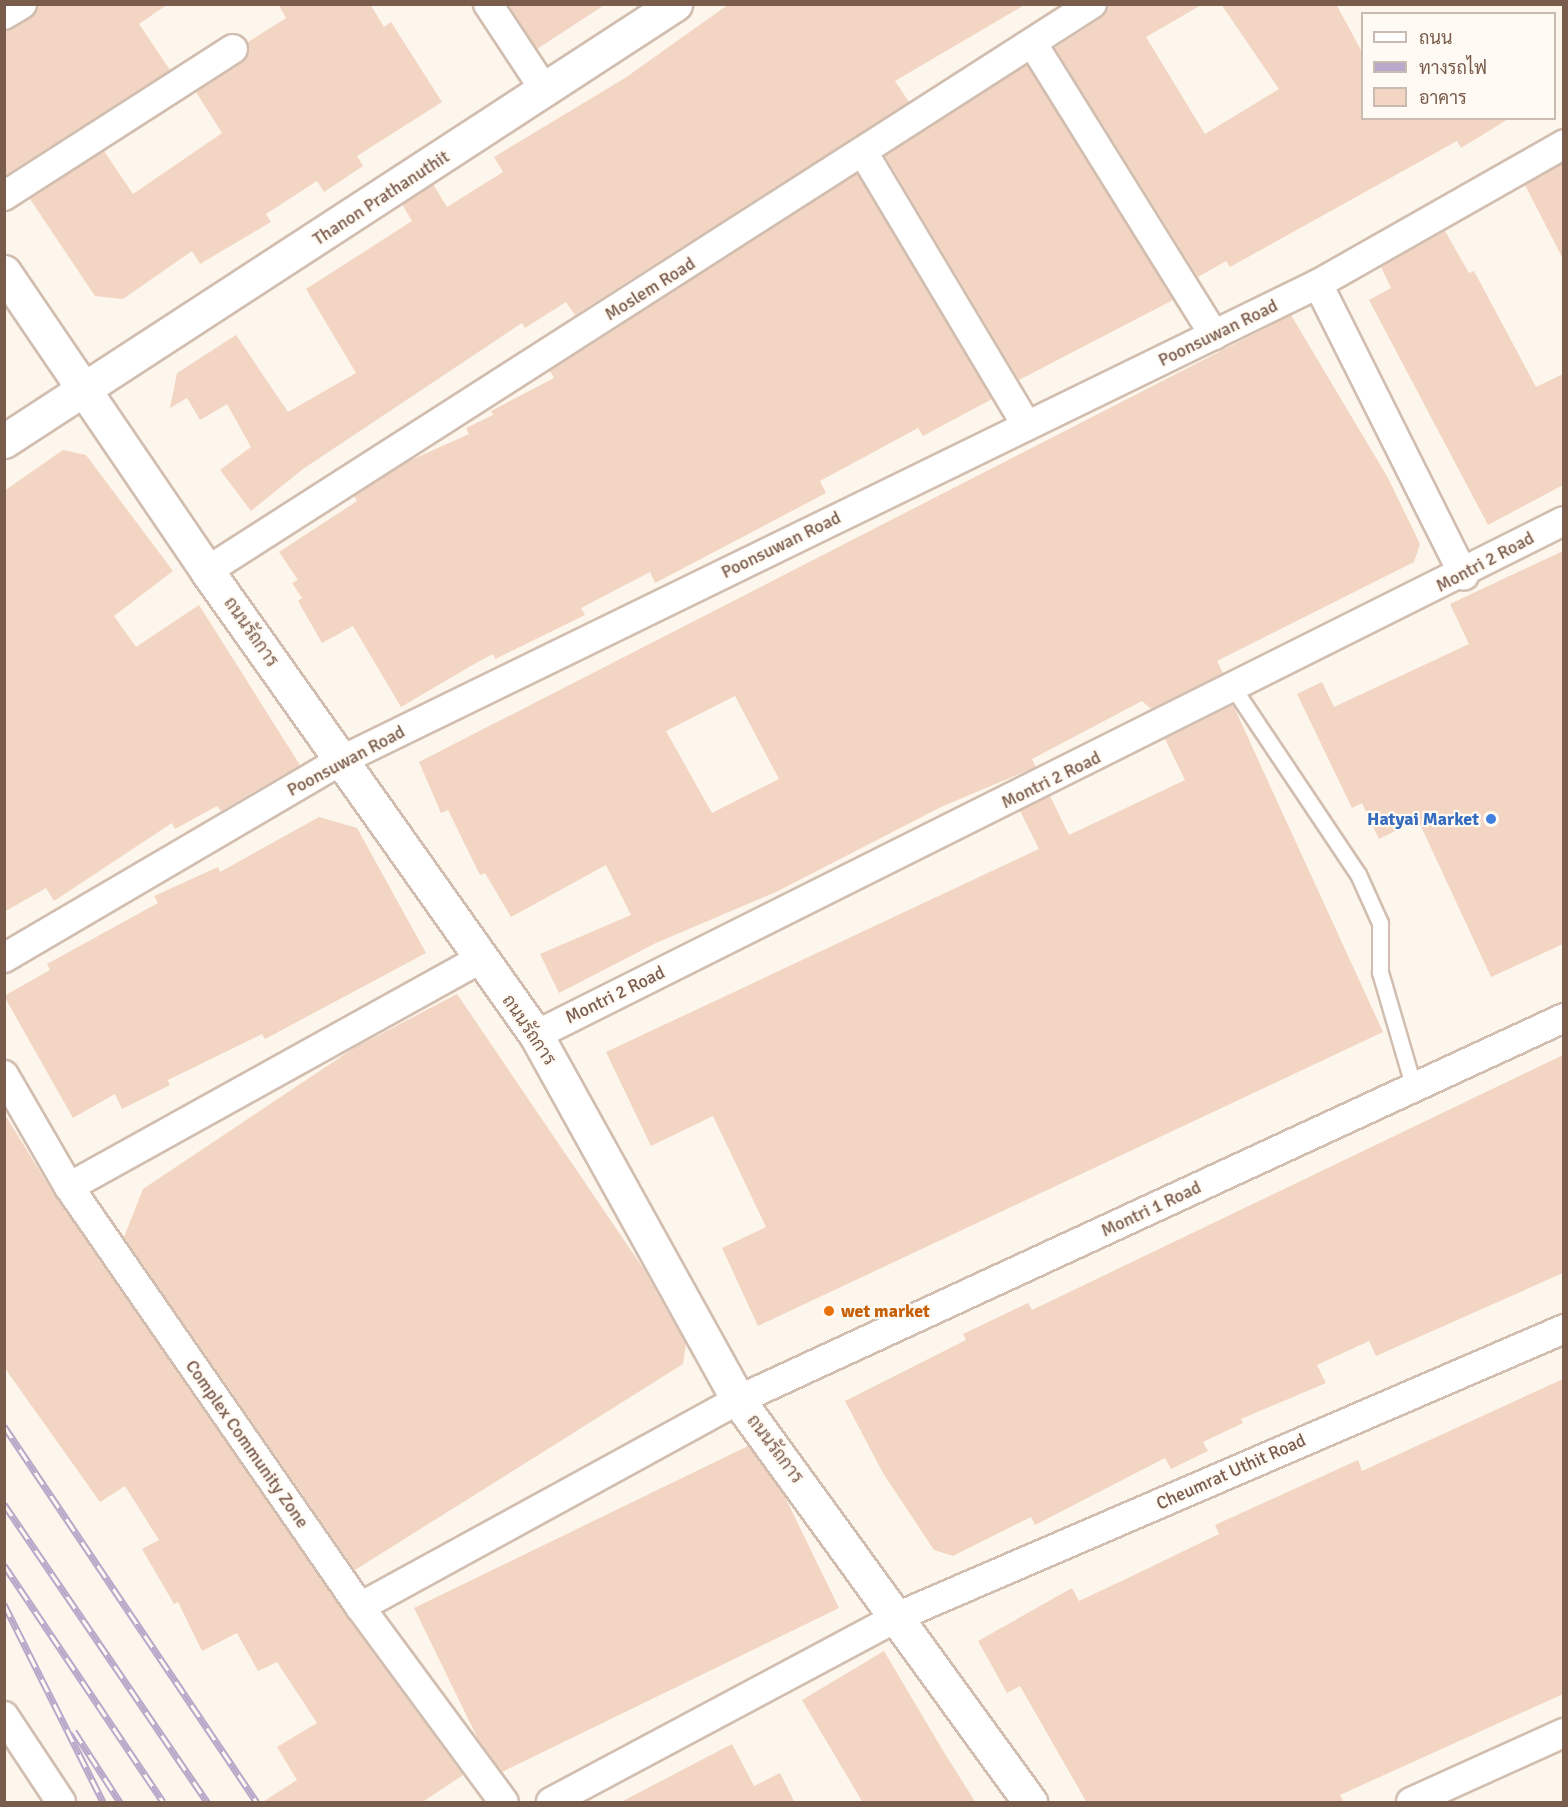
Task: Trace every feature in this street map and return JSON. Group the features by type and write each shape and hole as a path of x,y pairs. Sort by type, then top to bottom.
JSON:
{"street":[{"path":"4,15 22,4"},
{"path":"488,4 546,92"},
{"name":"Thanon Prathanuthit","path":"4,441 546,92 675,4"},
{"name":"Moslem Road","path":"207,571 1033,44 1092,4"},
{"path":"1033,44 1214,335"},
{"path":"4,196 233,49"},
{"name":"Poonsuwan Road","path":"4,958 342,760 1026,424 1318,284 1563,144"},
{"path":"863,152 1026,424"},
{"name":"ถนนรัถการ","path":"4,272 207,571 342,760 479,960 536,1035 738,1400 899,1616 1030,1803"},
{"path":"1318,284 1464,575"},
{"name":"Montri 2 Road","path":"536,1035 1464,575 1563,520"},
{"path":"69,1187 479,960"},
{"name":"Montri 1 Road","path":"360,1606 738,1400 1563,1018"},
{"name":"Complex Community Zone","path":"4,1075 69,1187 360,1606 504,1803"},
{"name":"Cheumrat Uthit Road","path":"551,1803 899,1616 1563,1329"},
{"path":"4,1716 61,1803"},
{"path":"1411,1803 1563,1733"}],"lane":[{"path":"1234,689 1358,874 1380,923 1380,972 1414,1088"}],"building":[{"path":"39,4 168,4 139,24 170,70 4,176 4,31 31,18"},
{"path":"278,4 370,4 384,27 391,22 442,102 357,156 363,166 324,192 317,181 266,214 271,222 200,264 192,251 123,299 95,296 30,199 104,151 133,194 222,133 196,92 242,63 248,42 286,18"},
{"path":"508,4 606,4 537,49"},
{"path":"729,4 1026,4 895,81 909,102 575,315 566,302 525,328 522,323 303,469 251,511 220,470 251,447 227,404 200,420 187,398 170,408 177,373 236,335 288,412 356,373 306,289 412,221 402,204 433,184 447,207 503,172 494,157 625,78"},
{"path":"1108,4 1203,4 1146,37 1205,134 1279,89 1221,4 1336,4 1361,50 1361,120 1507,120 1461,148 1457,141 1230,267 1226,261 1198,277 1055,48 1101,18"},
{"path":"1027,65 1173,300 1019,380 885,156"},
{"path":"1563,163 1563,259 1525,185"},
{"path":"857,174 992,399 923,436 918,428 820,481 826,493 655,583 650,572 581,608 585,615 495,659 493,654 401,707 353,626 322,643 298,601 302,598 292,583 298,580 279,552 357,501 354,496 411,460 469,434 466,428 493,415 491,411 554,378 550,371"},
{"path":"1445,231 1469,273 1474,271 1536,387 1563,374 1563,485 1488,525 1369,300 1391,288 1381,267"},
{"path":"1291,315 1388,478 1420,544 1414,562 1217,661 1223,673 1151,709 1142,701 1032,759 1036,767 941,807 776,892 656,943 559,993 540,954 631,915 606,865 511,917 485,873 480,875 448,810 441,813 419,762","holes":["735,696 779,779 712,813 666,731"]},
{"path":"63,450 86,455 173,571 114,616 136,647 199,605 300,765 221,811 217,806 175,829 172,823 54,901 46,888 4,912 4,491"},
{"name":"Hatyai Market","path":"1563,551 1563,944 1491,977 1418,820 1379,839 1362,803 1352,808 1297,694 1322,682 1334,707 1469,644 1450,604"},
{"path":"1233,705 1383,1032 758,1326 722,1248 766,1227 713,1116 651,1146 606,1052 1039,849 1020,811 1050,796 1069,835 1185,780 1165,739"},
{"path":"319,817 357,828 426,953 265,1039 262,1034 168,1080 170,1085 122,1109 115,1094 73,1118 4,996 50,970 47,964 158,903 154,896 218,867 220,872"},
{"path":"457,994 643,1268 686,1344 683,1364 355,1570 124,1237 143,1189 354,1048"},
{"path":"1563,1055 1563,1273 1376,1356 1369,1341 1317,1365 1326,1383 1241,1419 1243,1423 1203,1442 1208,1451 1171,1469 1165,1458 1035,1525 1031,1517 953,1556 934,1550 883,1473 845,1401 966,1340 963,1334 1028,1303 1032,1310"},
{"path":"4,1113 55,1196 346,1616 463,1775 421,1803 261,1803 297,1780 277,1747 317,1723 277,1662 258,1671 237,1633 202,1651 178,1602 174,1604 142,1549 159,1540 125,1486 100,1502 4,1367"},
{"path":"1563,1379 1563,1694 1340,1795 1344,1803 1087,1803 1020,1686 1007,1693 978,1641 1072,1588 1079,1601 1219,1534 1215,1525 1358,1460 1362,1471"},
{"path":"748,1446 785,1497 839,1608 502,1772 478,1739 414,1608"},
{"path":"884,1651 976,1803 863,1803 802,1700"},
{"path":"732,1744 754,1786 780,1773 795,1803 619,1803"}],"railway":[{"path":"4,1426 257,1802"},
{"path":"4,1504 207,1802"},
{"path":"4,1565 163,1802"},
{"path":"4,1604 103,1802"},
{"path":"74,1731 120,1802"}],"place":[{"name":"Hatyai Market","path":"1491,819"},
{"name":"wet market","path":"829,1311"}]}
